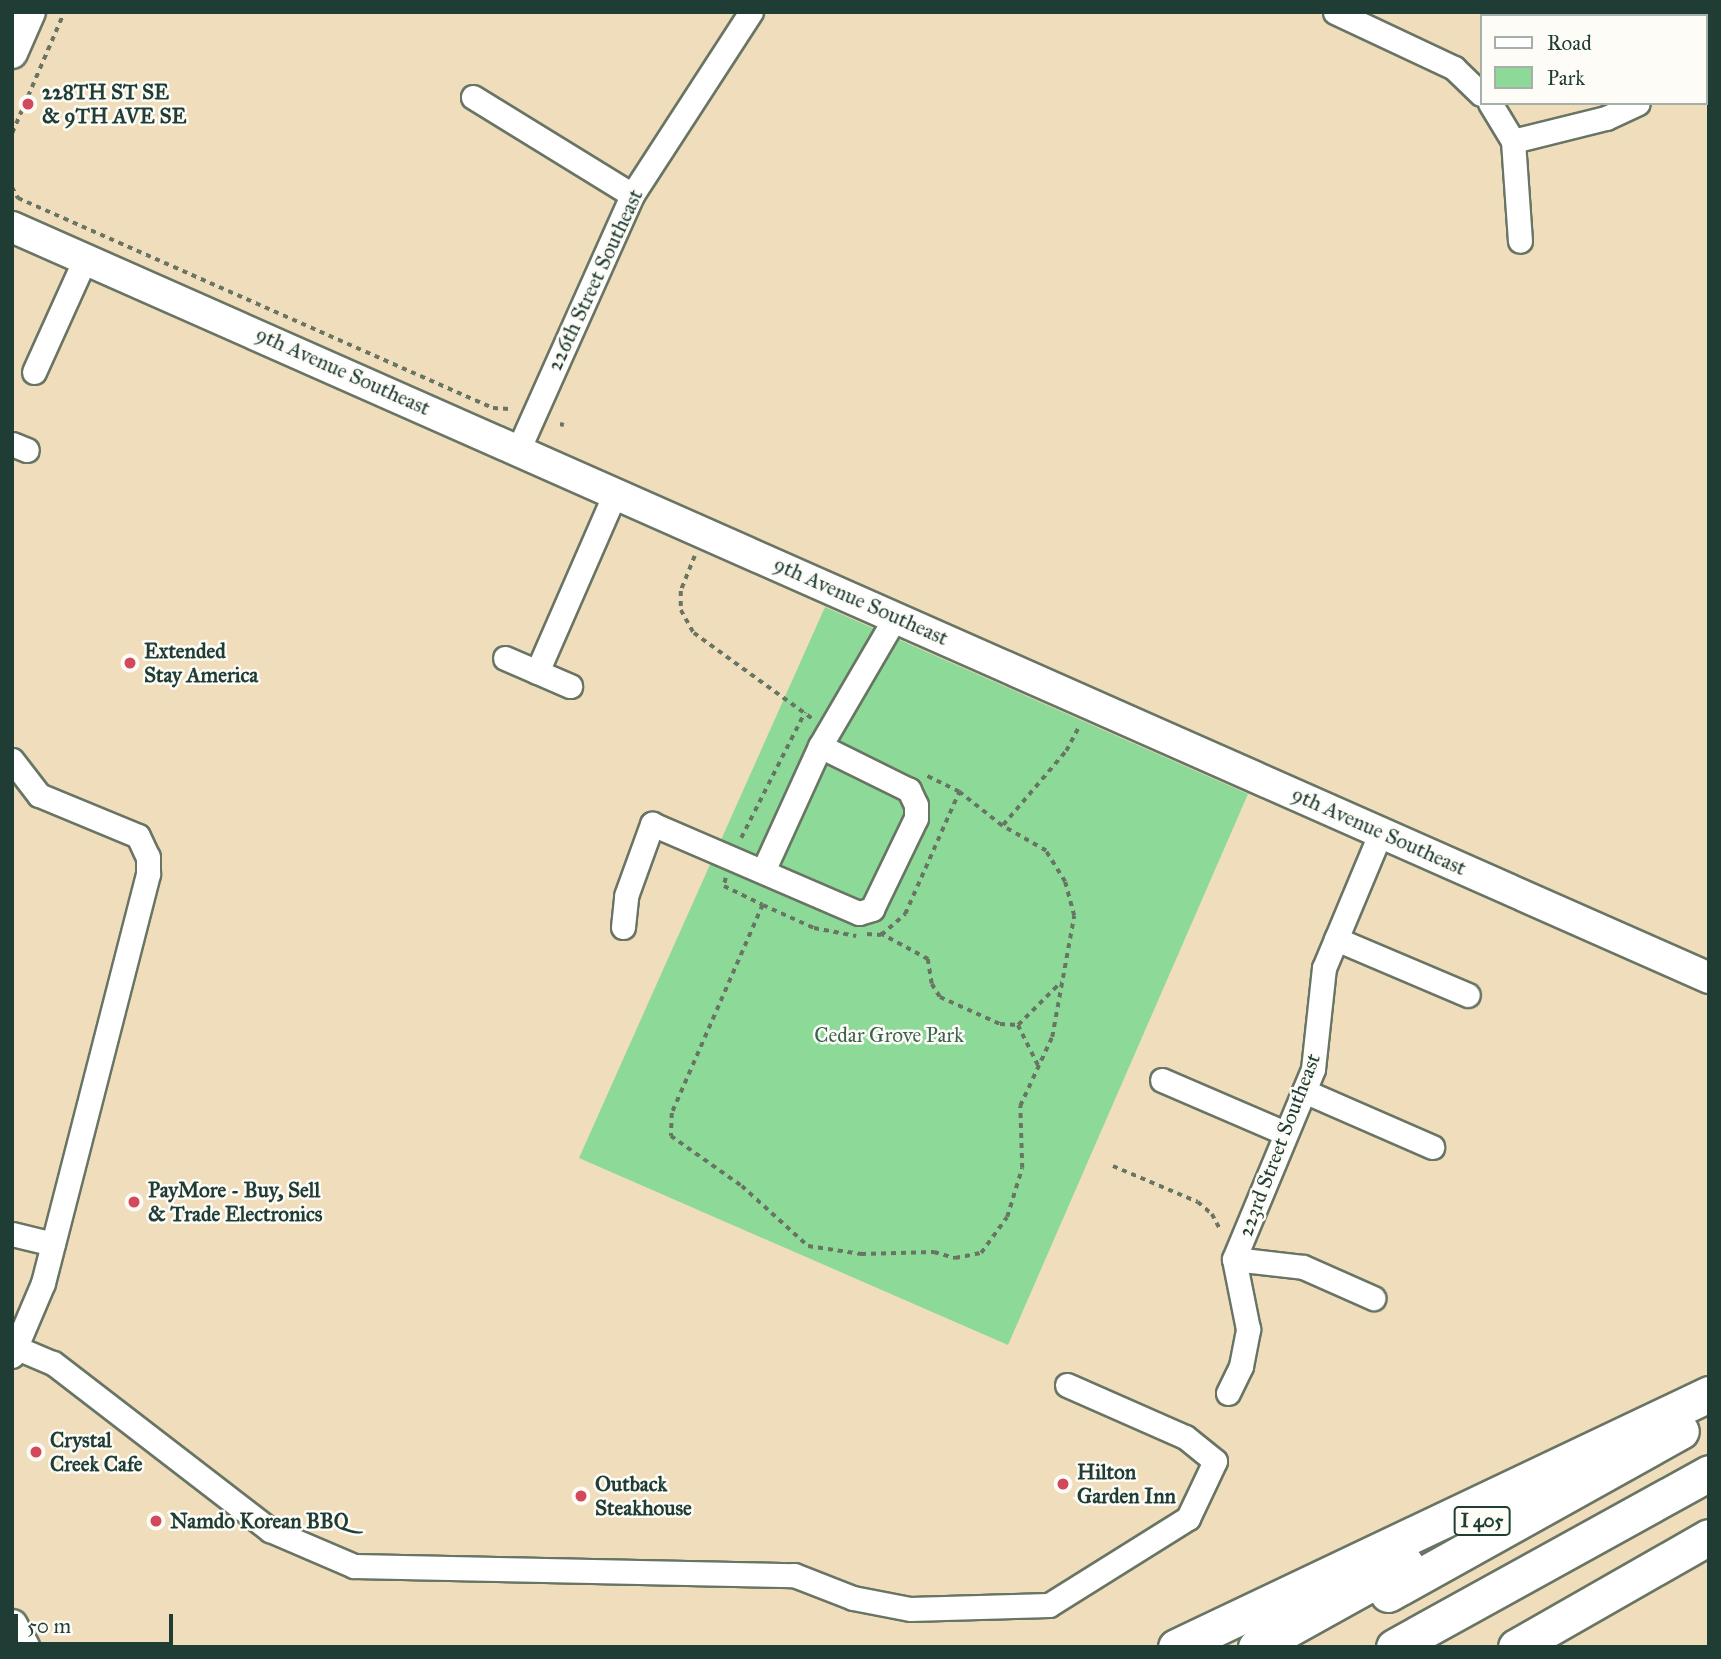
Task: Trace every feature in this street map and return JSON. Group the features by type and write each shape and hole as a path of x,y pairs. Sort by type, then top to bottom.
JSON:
{"highway":[{"path":"1176,1647 1709,1395"},
{"name":"I 405","path":"1256,1647 1709,1395"},
{"name":"I 405","path":"1293,1647 1709,1415"},
{"path":"1394,1647 1709,1473"},
{"path":"1422,1647 1709,1489"},
{"path":"1516,1647 1709,1537"}],"main road":[{"path":"12,53 30,12"},
{"name":"9th Avenue Southeast","path":"12,227 519,448 1709,978"},
{"path":"12,1626 21,1647"},
{"path":"12,1637 21,1647"},
{"path":"12,1643 21,1647"}],"street":[{"path":"1335,12 1454,68 1480,93"},
{"name":"226th Street Southeast","path":"519,448 632,195 747,14"},
{"path":"473,97 632,195"},
{"path":"1491,105 1513,141 1520,241"},
{"path":"1513,141 1606,118 1634,105"},
{"path":"34,372 85,259"},
{"path":"537,672 616,491"},
{"path":"764,869 820,746 896,616"},
{"path":"505,659 570,686"},
{"path":"623,927 626,896 652,824 764,869 859,913 872,909 916,818 916,805 909,790 820,746"},
{"path":"12,760 39,795 138,836 148,857 148,874 53,1244 16,1341 53,1363 270,1531 354,1566 794,1575 853,1598 910,1609 1049,1605 1188,1518 1215,1461 1185,1437 1067,1385"},
{"name":"223rd Street Southeast","path":"1234,1259 1318,1050 1324,968 1381,832"},
{"path":"1336,939 1468,995"},
{"path":"1161,1080 1285,1133"},
{"path":"1304,1090 1432,1147"},
{"path":"12,1234 53,1244"},
{"path":"1228,1393 1241,1366 1248,1329 1234,1259 1303,1267 1373,1298"}],"path":[{"path":"12,133 64,12"},
{"path":"12,187 18,198 493,408 504,410 522,405"},
{"path":"1002,826 1066,751 1091,703"},
{"path":"805,712 732,856 724,886 763,905 845,937 881,935 928,959 932,984 940,997 1000,1024 1018,1026"},
{"path":"881,935 905,914 959,792"},
{"path":"763,905 672,1113 669,1128 671,1136 743,1186 808,1246 861,1254 934,1252 956,1258 981,1253 990,1244 1007,1217 1022,1168 1020,1106 1038,1065 1018,1026"},
{"path":"872,909 881,935"},
{"path":"1018,1026 1063,981"},
{"path":"1113,1166 1203,1207 1212,1214 1234,1259"}],"green space":[{"name":"Cedar Grove Park","path":"825,607 1248,794 1008,1345 579,1158"}],"place":[{"name":"228TH ST SE & 9TH AVE SE","path":"28,104"},
{"name":"Extended Stay America","path":"130,663"},
{"name":"PayMore - Buy, Sell & Trade Electronics","path":"134,1202"},
{"name":"Crystal Creek Cafe","path":"36,1452"},
{"name":"Hilton Garden Inn","path":"1063,1484"},
{"name":"Outback Steakhouse","path":"581,1496"},
{"name":"Namdo Korean BBQ","path":"156,1521"}]}
